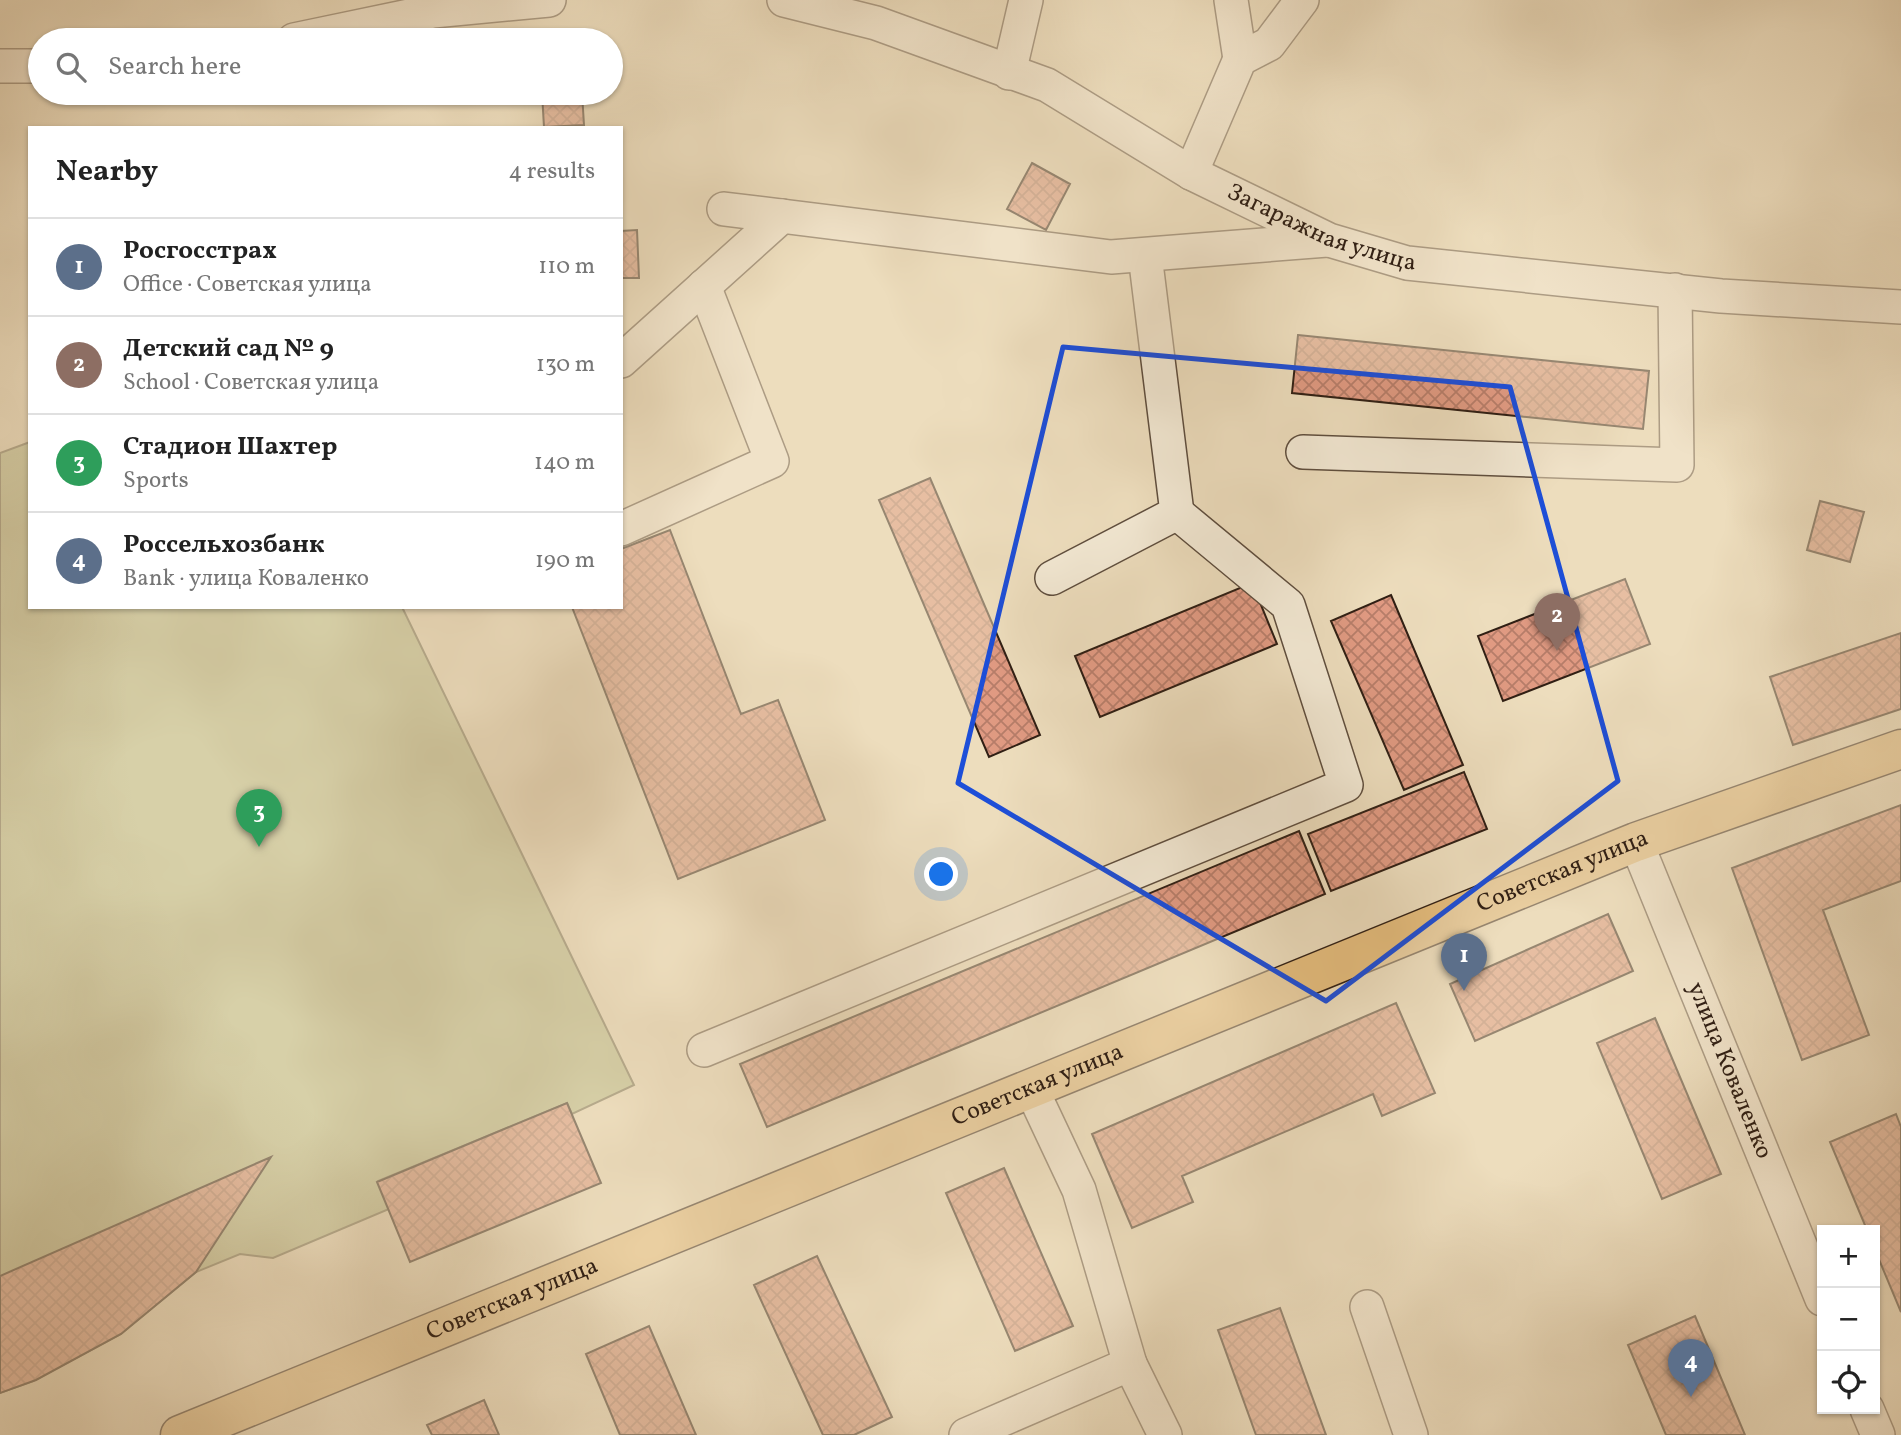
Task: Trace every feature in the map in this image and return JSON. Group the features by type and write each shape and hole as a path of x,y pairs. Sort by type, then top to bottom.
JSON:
{"main road":[{"name":"Советская улица","path":"180,1435 1636,842 1901,749"}],"street":[{"path":"345,28 438,6 549,0"},
{"name":"Загаражная улица","path":"784,0 879,11 1009,73 1048,85 1191,173 1329,240 1407,263 1675,290 1901,307"},
{"path":"1009,73 1026,0"},
{"path":"1191,173 1240,59 1231,0"},
{"path":"1240,59 1269,44 1302,0"},
{"path":"0,66 28,66"},
{"path":"724,209 1111,257 1329,240"},
{"path":"623,359 782,216"},
{"path":"704,1050 1346,785 1288,605 1177,513 1144,255"},
{"path":"623,528 772,461 704,286"},
{"path":"1303,452 1677,465 1675,290"},
{"path":"1052,578 1177,513"},
{"name":"улица Коваленко","path":"1636,842 1818,1288"},
{"path":"1031,1088 1079,1190 1130,1364 1165,1435"},
{"path":"1367,1307 1412,1435"},
{"path":"966,1435 1130,1364"},
{"path":"1869,1414 1878,1435"}],"highlighted area":[{"path":"1063,347 1510,387 1618,781 1326,1001 958,783"}],"green space":[{"path":"28,443 28,609 403,609 634,1085 572,1114 567,1103 378,1181 389,1209 273,1258 240,1254 196,1272 121,1334 33,1381 0,1393 0,453"}],"building":[{"path":"543,105 583,105 584,125 544,126"},
{"path":"1032,163 1070,184 1046,230 1007,209"},
{"path":"637,230 639,278 623,278 623,231"},
{"path":"1298,335 1649,371 1643,429 1292,393"},
{"path":"930,478 1040,735 989,757 879,500"},
{"path":"1820,501 1864,512 1850,562 1807,550"},
{"path":"670,530 741,714 778,700 825,820 678,879 573,609 623,609 623,548"},
{"path":"1625,579 1650,644 1503,701 1478,636"},
{"path":"1252,583 1277,644 1100,717 1075,656"},
{"path":"1391,595 1463,765 1404,790 1331,621"},
{"path":"1901,633 1901,709 1793,745 1770,677"},
{"path":"1464,772 1487,829 1331,891 1308,834"},
{"path":"1901,805 1901,881 1823,910 1869,1035 1802,1060 1732,868"},
{"path":"1299,831 1325,894 767,1127 740,1064"},
{"path":"1608,914 1633,971 1475,1041 1450,984"},
{"path":"1396,1003 1435,1093 1382,1116 1373,1094 1182,1176 1193,1202 1132,1228 1092,1134"},
{"path":"1655,1018 1721,1174 1662,1199 1597,1043"},
{"path":"567,1103 601,1183 410,1262 377,1182"},
{"path":"1896,1114 1901,1127 1901,1312 1880,1262 1880,1225 1865,1225 1830,1142"},
{"path":"271,1157 196,1272 121,1334 36,1380 0,1393 0,1276"},
{"path":"1004,1168 1073,1326 1015,1351 946,1193"},
{"path":"817,1256 892,1417 854,1435 823,1435 754,1285"},
{"path":"1280,1308 1326,1435 1256,1435 1218,1330"},
{"path":"1695,1316 1745,1435 1666,1435 1628,1345"},
{"path":"649,1326 696,1435 620,1435 586,1354"},
{"path":"484,1400 499,1435 432,1435 427,1425"}],"place":[{"name":"Детский сад № 9","path":"1557,651"},
{"name":"Стадион Шахтер","path":"259,847"},
{"name":"Росгосстрах","path":"1464,991"},
{"name":"Россельхозбанк","path":"1691,1397"}]}
